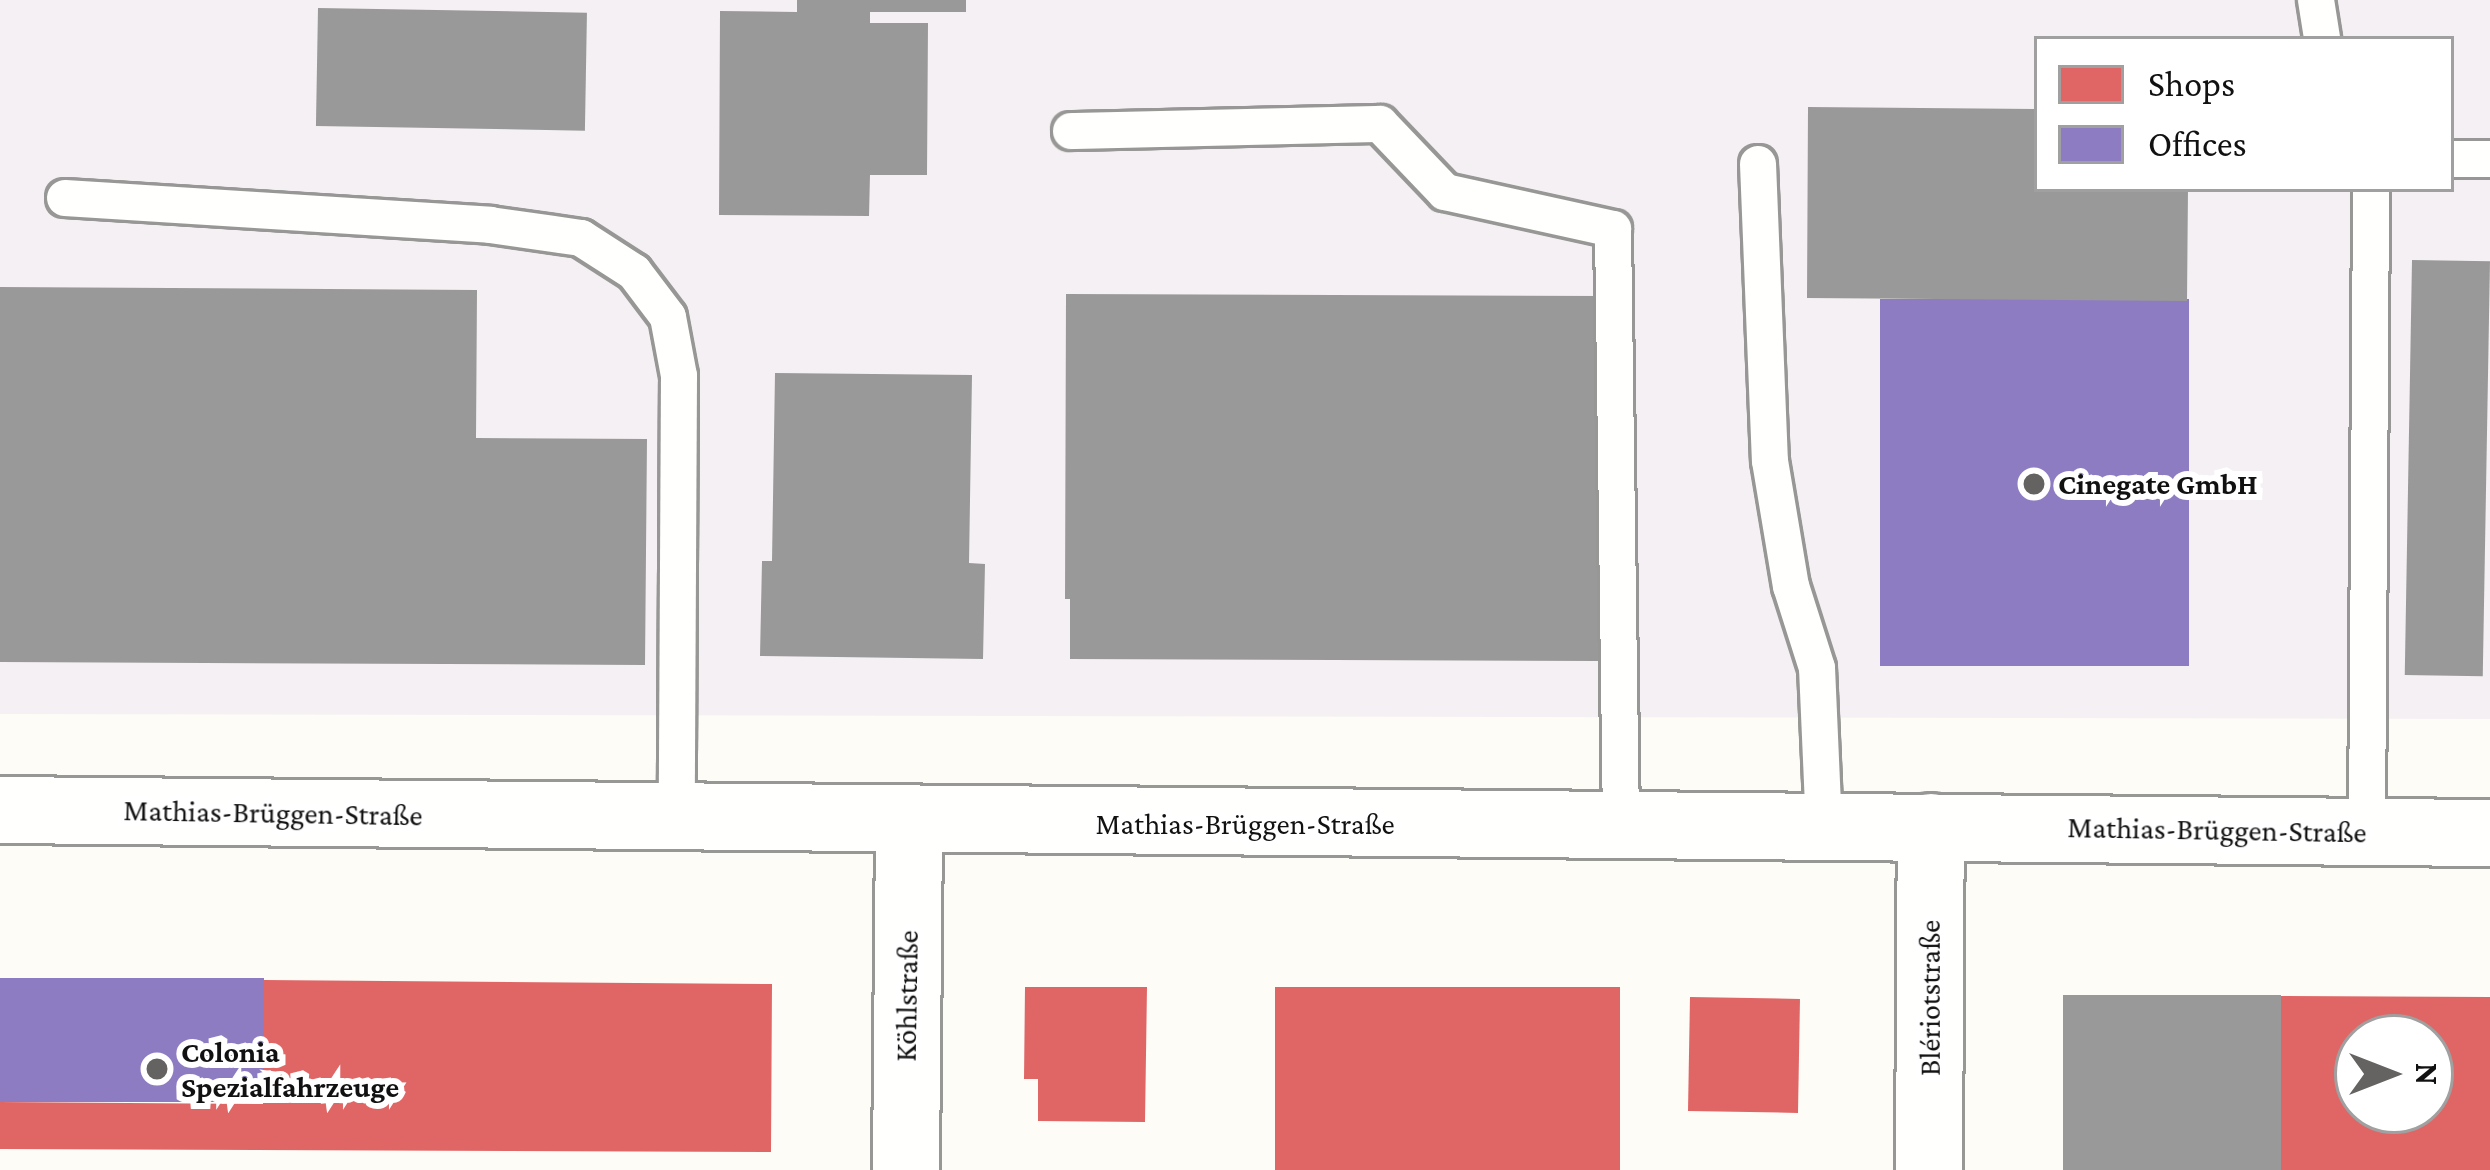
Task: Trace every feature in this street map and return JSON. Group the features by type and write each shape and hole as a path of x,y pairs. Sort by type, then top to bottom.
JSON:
{"street":[{"name":"Mathias-Brüggen-Straße","path":"0,810 909,822 2490,832"},
{"name":"Köhlstraße","path":"906,1170 909,822"},
{"name":"Blériotstraße","path":"1929,1170 1931,827"}],"lane":[{"path":"2316,0 2322,36"},
{"path":"1071,131 1381,124 1445,192 1612,229 1621,826"},
{"path":"2454,159 2490,159"},
{"path":"1758,164 1770,461 1791,586 1817,668 1824,826"},
{"path":"2367,832 2371,192"},
{"path":"64,198 490,225 581,238 634,272 668,317 679,376 677,818"}],"shaded area":[{"path":"0,0 2490,0 2490,719 0,714"}],"building: Shops":[{"path":"264,980 772,984 771,1152 0,1149 0,1102 263,1104"},
{"path":"1025,987 1147,987 1145,1122 1038,1121 1038,1079 1024,1079"},
{"path":"1275,987 1620,987 1620,1170 1275,1170"},
{"path":"2281,996 2490,997 2490,1170 2279,1170"},
{"path":"1690,997 1800,999 1798,1113 1688,1111"}],"building: Offices":[{"name":"Cinegate GmbH","path":"1880,299 2189,299 2189,666 1880,666"},
{"path":"0,978 264,978 264,1102 0,1102"}],"building: Industry":[{"path":"797,0 966,0 966,12 870,12 870,23 928,23 927,175 870,175 869,216 719,215 720,11 797,12"},
{"path":"318,8 587,13 585,131 316,126"},
{"path":"1808,107 2034,109 2034,192 2188,192 2187,301 1807,298"},
{"path":"2412,260 2490,261 2483,676 2405,675"},
{"path":"0,287 477,290 476,438 647,439 645,665 0,662"},
{"path":"1066,294 1600,296 1598,661 1070,659 1070,599 1065,599"},
{"path":"775,373 972,375 969,563 985,564 983,659 760,656 762,561 772,561"},
{"path":"2063,995 2281,995 2281,1170 2063,1170"}],"place":[{"name":"Cinegate GmbH","path":"2034,484"},
{"name":"Colonia Spezialfahrzeuge","path":"157,1069"}]}
